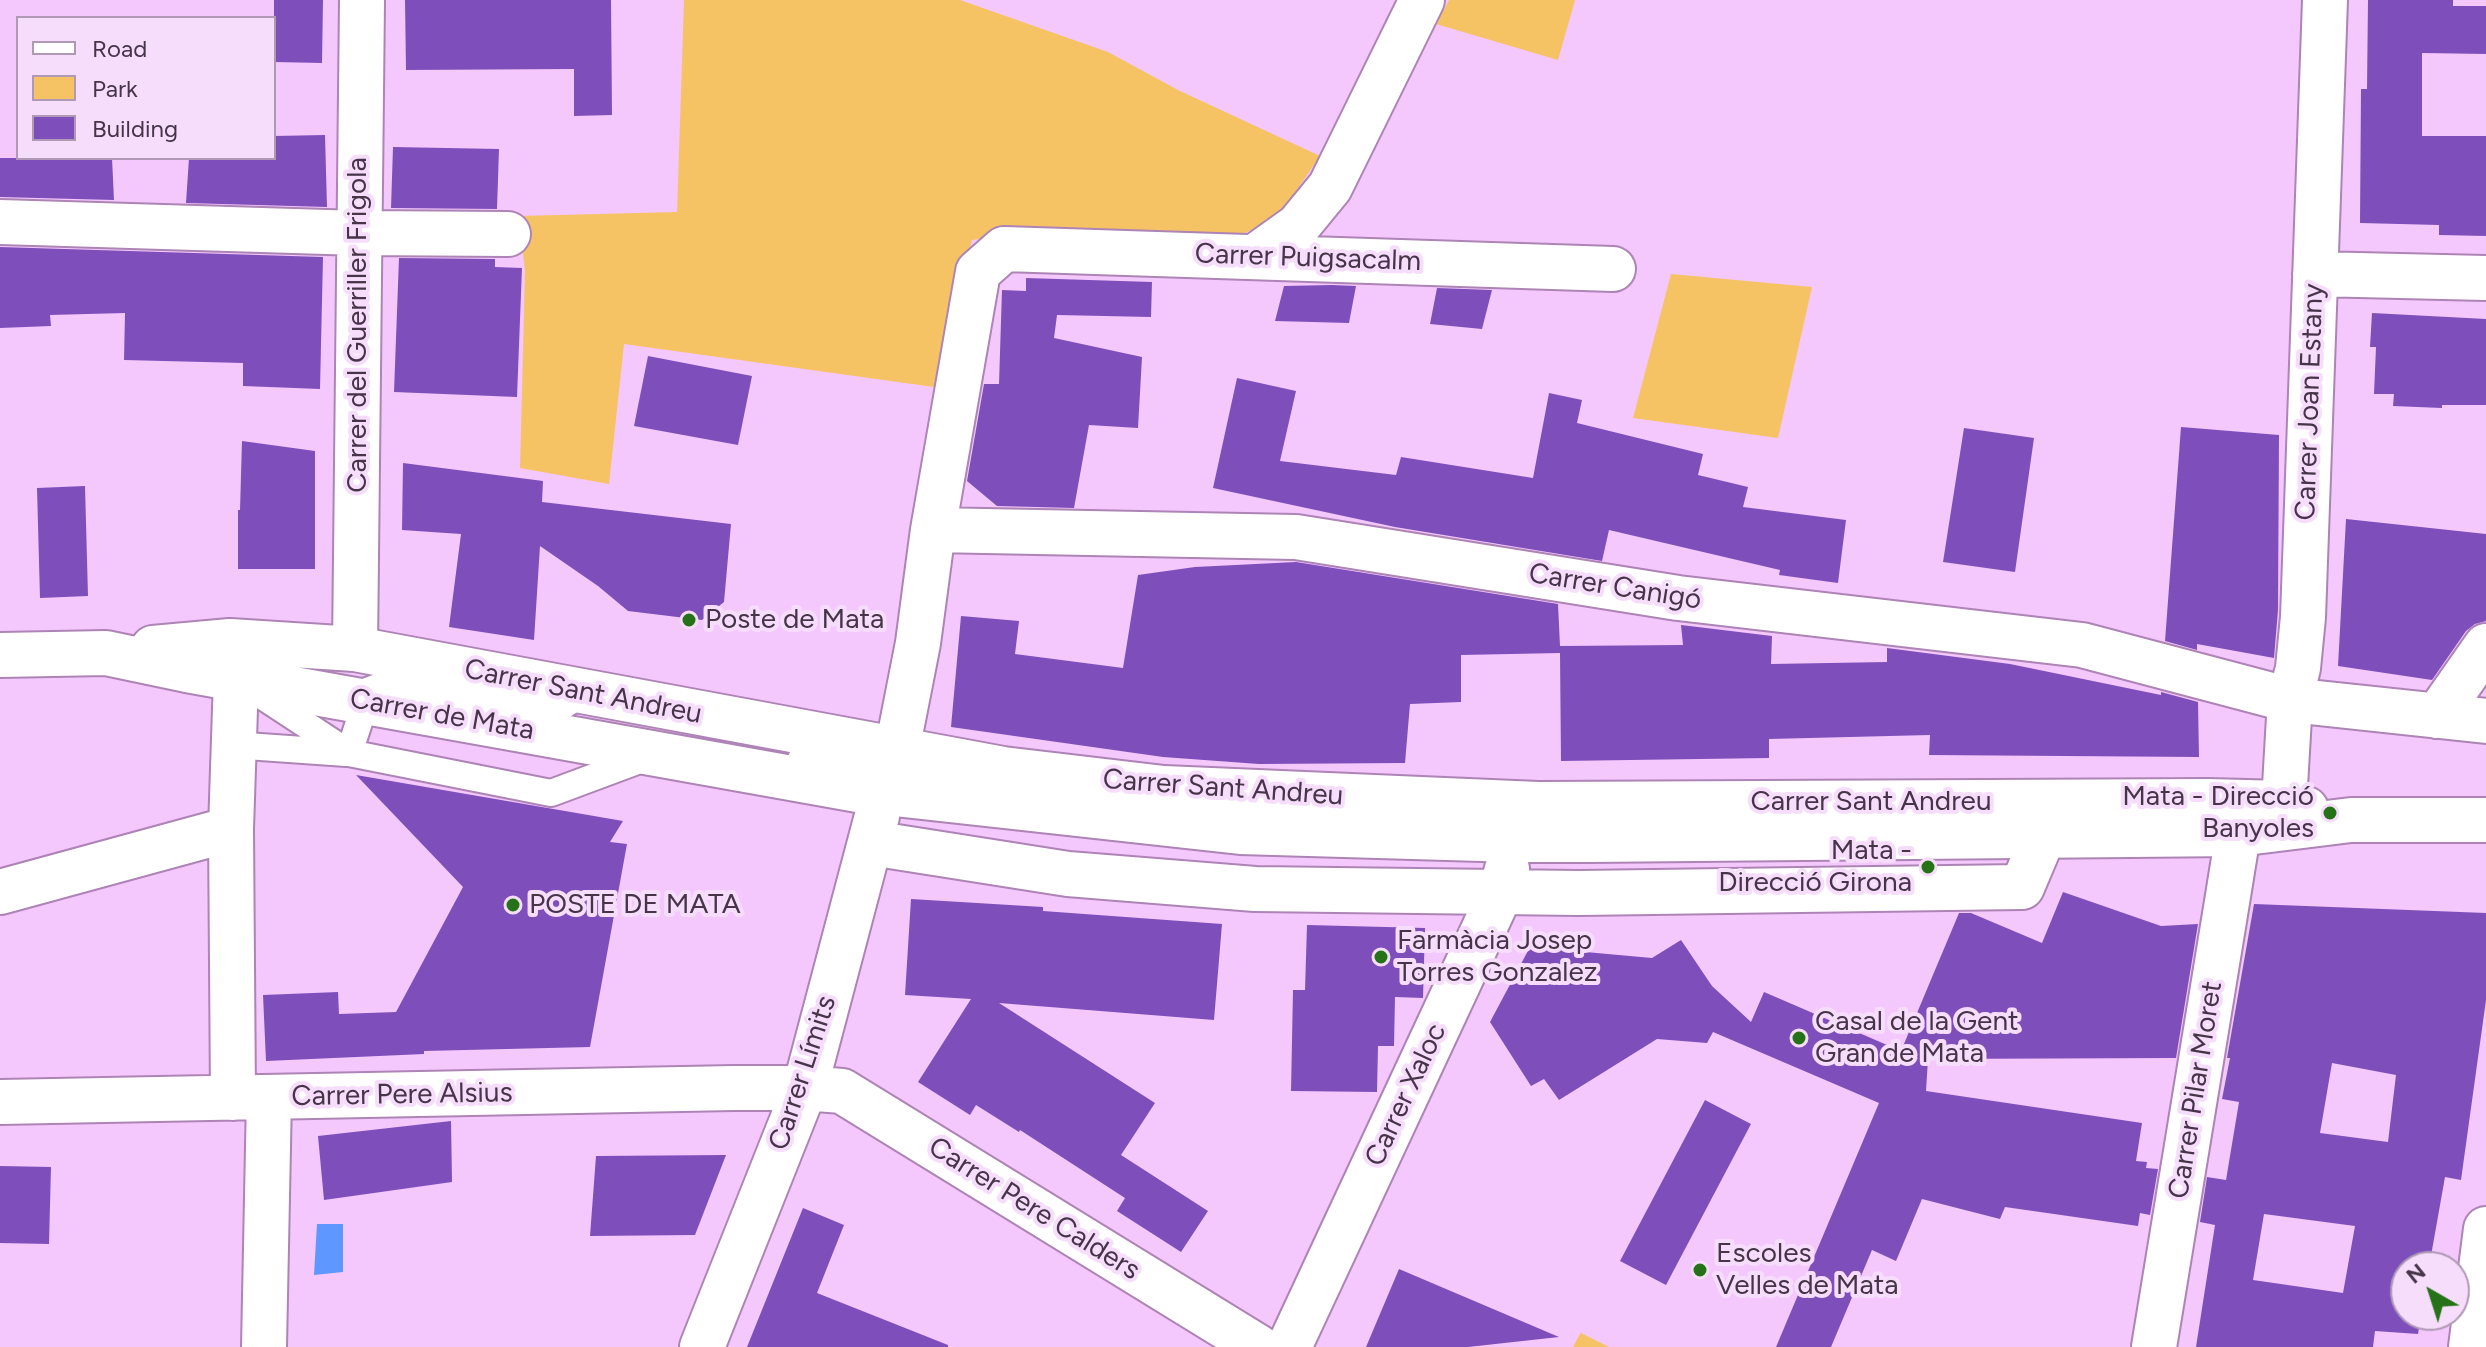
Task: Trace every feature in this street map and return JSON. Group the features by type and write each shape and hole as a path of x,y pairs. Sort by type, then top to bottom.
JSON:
{"street":[{"name":"Carrer del Guerriller Frigola","path":"355,649 362,0"},
{"path":"1256,256 1298,226 1330,187 1422,0"},
{"name":"Carrer Joan Estany","path":"2255,818 2298,668 2303,617 2325,0"},
{"path":"0,222 359,233 508,234"},
{"name":"Carrer Puigsacalm","path":"933,530 978,272 1004,249 1613,269"},
{"path":"2315,274 2486,278"},
{"path":"733,767 768,755 864,772 900,736 918,643 933,530"},
{"name":"Carrer Canigó","path":"933,530 1296,537 1678,598 2082,645 2290,700"},
{"name":"Carrer Sant Andreu","path":"106,653 230,641 355,649 571,690 900,736 1003,769 1150,786 1538,804 1741,802 2255,818 2486,820"},
{"path":"2437,716 2486,646"},
{"name":"Carrer de Mata","path":"0,655 106,653 656,754 882,792"},
{"path":"236,678 231,829 251,1098 264,1347"},
{"path":"366,701 408,685 538,711 571,690"},
{"path":"2290,700 2486,721"},
{"path":"882,792 914,774 1214,808 1263,793"},
{"name":"Carrer Sant Andreu","path":"882,792 1240,832 1516,840 2044,835 2255,818"},
{"name":"Carrer Límits","path":"702,1347 805,1088 882,792"},
{"path":"1516,840 1537,821 1684,820 1741,802"},
{"path":"1938,836 1986,823 2255,818"},
{"name":"Carrer Pilar Moret","path":"2154,1347 2255,818"},
{"path":"0,892 231,829"},
{"path":"871,843 1068,874 1255,889 1501,892 2022,887 2044,835"},
{"name":"Carrer Xaloc","path":"1289,1347 1501,892 1516,840"},
{"name":"Carrer Pere Alsius","path":"0,1102 805,1088"},
{"name":"Carrer Pere Calders","path":"805,1088 842,1091 1258,1347"},
{"path":"2471,1347 2486,1229"}],"lane":[{"path":"236,678 349,753"},
{"path":"349,753 366,701"},
{"path":"232,745 349,753 551,793 656,754"}],"green space":[{"path":"684,0 960,0 1108,52 1178,90 1320,156 1279,216 1241,235 1024,233 972,240 934,387 624,344 609,484 520,468 525,271 519,216 677,212"},
{"path":"1449,0 1575,0 1558,60 1436,24"},
{"path":"1671,274 1812,287 1778,438 1633,418"},
{"path":"1581,1333 1609,1347 1573,1347"}],"water":[{"path":"317,1224 343,1224 343,1272 314,1275"}],"building":[{"path":"274,0 323,0 322,63 276,62"},
{"path":"405,0 611,0 612,115 574,116 574,69 406,70"},
{"path":"2368,0 2453,0 2453,6 2486,6 2486,54 2422,53 2422,136 2486,136 2486,236 2439,235 2439,225 2360,223 2361,89 2367,89"},
{"path":"325,135 327,207 186,203 189,160 276,160 276,136"},
{"path":"393,147 499,149 497,209 391,208"},
{"path":"0,158 112,160 114,200 0,197"},
{"path":"0,247 323,257 320,389 243,386 243,363 124,360 125,313 50,315 51,326 0,328"},
{"path":"399,258 495,259 495,267 522,268 517,397 394,392"},
{"path":"1026,278 1152,282 1151,317 1057,315 1054,338 1142,357 1138,428 1089,425 1074,508 997,506 967,481 984,384 999,384 1002,290 1026,291"},
{"path":"1284,286 1356,286 1349,323 1275,321"},
{"path":"1437,288 1492,290 1482,329 1430,324"},
{"path":"2372,313 2486,319 2486,405 2442,405 2442,408 2393,406 2394,394 2374,394 2376,347 2370,347"},
{"path":"648,356 752,376 738,445 634,426"},
{"path":"1237,378 1296,391 1280,461 1396,475 1401,457 1533,478 1549,393 1582,400 1577,423 1703,454 1698,475 1748,487 1743,507 1846,520 1838,583 1779,575 1780,570 1609,530 1602,561 1395,527 1213,488"},
{"path":"2181,427 2279,435 2278,610 2274,658 2197,644 2197,650 2165,641"},
{"path":"1964,428 2034,438 2015,572 1943,562"},
{"path":"242,441 315,451 315,569 238,569"},
{"path":"403,463 543,481 542,502 731,524 724,602 702,620 628,611 540,546 534,640 449,627 461,534 402,530"},
{"path":"85,486 88,596 40,598 37,488"},
{"path":"2346,519 2486,534 2486,621 2466,631 2432,680 2338,666"},
{"path":"1296,562 1558,604 1560,646 1683,645 1681,625 1772,636 1771,664 1887,662 1887,648 2010,664 2161,695 2161,692 2198,702 2199,757 1929,755 1930,735 1769,739 1769,758 1561,761 1560,653 1461,655 1461,702 1410,704 1405,763 1259,764 1163,757 951,727 961,616 1019,621 1015,654 1123,668 1138,575 1195,567"},
{"path":"356,775 623,821 610,842 627,844 590,1047 424,1051 424,1054 266,1061 263,995 338,992 339,1014 396,1012 463,887"},
{"path":"2063,892 2161,926 2198,924 2176,1058 1928,1059 1926,1091 2142,1123 2136,1161 2147,1162 2146,1168 2158,1169 2150,1215 2140,1213 2138,1226 2005,1207 2000,1219 1922,1199 1896,1261 1872,1250 1831,1347 1776,1347 1879,1103 1713,1032 1707,1043 1657,1039 1559,1100 1544,1079 1531,1086 1490,1022 1530,947 1652,958 1681,940 1712,986 1751,1022 1764,992 1901,1051 1959,913 1971,913 2042,943"},
{"path":"911,899 1043,907 1043,911 1222,924 1214,1020 999,1003 1155,1103 1121,1155 1208,1211 1181,1252 1117,1211 1125,1198 1020,1130 976,1105 970,1115 918,1082 971,999 905,995"},
{"path":"2254,904 2486,913 2486,1000 2461,1180 2445,1177 2432,1251 2390,1251 2390,1331 2418,1331 2418,1334 2375,1331 2373,1347 2196,1347 2215,1225 2200,1222 2207,1177 2226,1180 2239,1102 2222,1099 2230,1058 2227,1058","holes":["2332,1063 2396,1075 2388,1142 2320,1133","2264,1214 2355,1226 2343,1293 2253,1280"]},
{"path":"1307,925 1425,928 1423,998 1395,997 1394,1046 1378,1046 1377,1092 1291,1091 1293,990 1305,990"},
{"name":"Escoles Velles de Mata","path":"1705,1100 1751,1124 1666,1285 1620,1261"},
{"path":"451,1121 452,1182 324,1200 318,1136"},
{"path":"726,1155 695,1235 590,1236 596,1156"},
{"path":"0,1166 51,1167 49,1244 0,1243"},
{"path":"803,1208 844,1225 817,1293 948,1347 747,1347"},
{"path":"1399,1269 1559,1337 1468,1347 1366,1347"}],"place":[{"name":"Poste de Mata","path":"689,620"},
{"name":"Mata - Direcció Banyoles","path":"2330,813"},
{"name":"Mata - Direcció Girona","path":"1928,867"},
{"name":"POSTE DE MATA","path":"513,905"},
{"name":"Farmàcia Josep Torres Gonzalez","path":"1381,957"},
{"name":"Casal de la Gent Gran de Mata","path":"1799,1038"},
{"name":"Escoles Velles de Mata","path":"1700,1270"}]}
